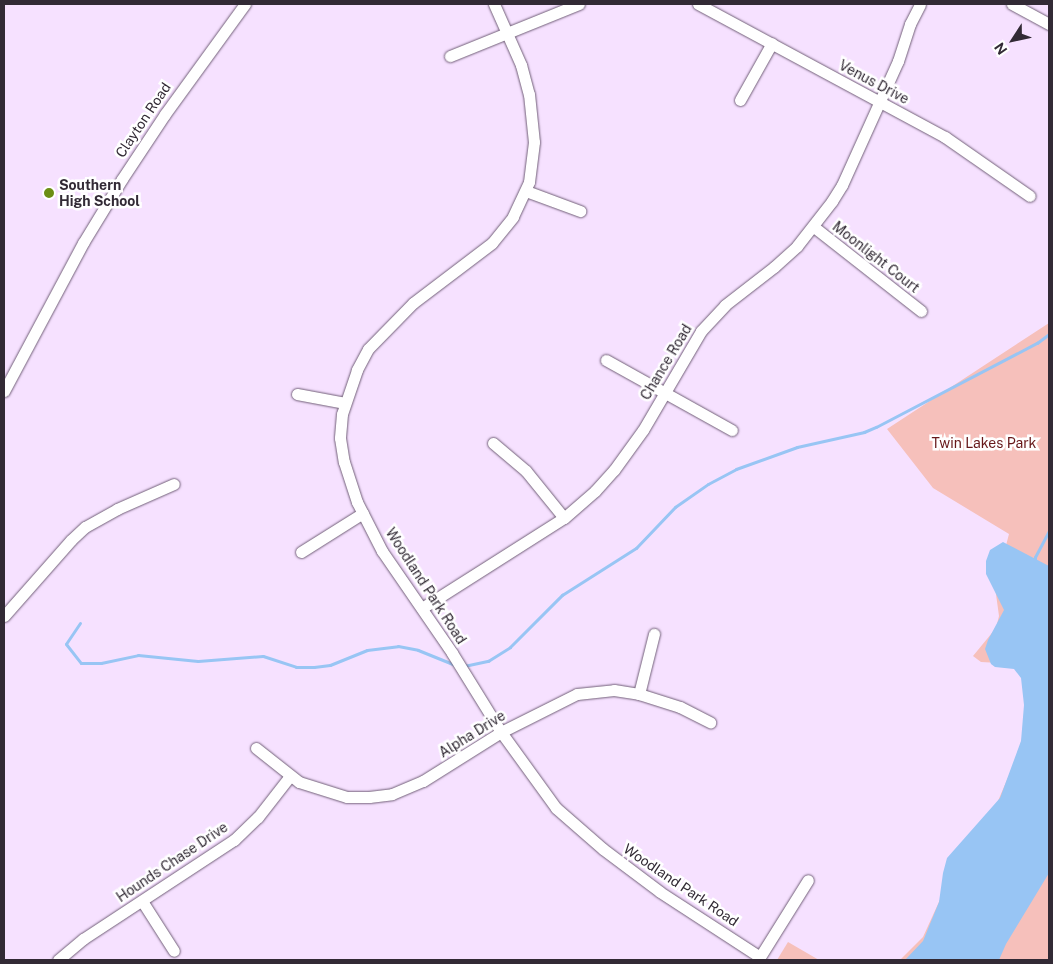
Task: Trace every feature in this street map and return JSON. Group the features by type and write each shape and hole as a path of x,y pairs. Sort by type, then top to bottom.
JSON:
{"street":[{"name":"Clayton Road","path":"4,391 83,243 117,186 164,114 245,4"},
{"name":"Woodland Park Road","path":"494,4 522,65 532,117 533,158 526,191 513,217 492,243 413,303 380,336 361,360 345,403 340,425 341,451 363,514 382,551 422,608 536,784 565,816 660,892 759,958"},
{"path":"450,56 579,4"},
{"name":"Venus Drive","path":"698,4 959,146 1030,196"},
{"name":"Chance Road","path":"422,608 564,518 595,491 614,470 643,430 693,342 706,324 733,298 774,268 814,227 842,185 898,61 910,24 920,4"},
{"path":"1012,4 1049,24"},
{"path":"740,100 772,44"},
{"path":"526,191 580,210"},
{"name":"Moonlight Court","path":"814,227 921,311"},
{"path":"606,360 732,430"},
{"path":"297,394 345,403"},
{"path":"492,444 526,471 564,518"},
{"path":"4,616 70,540 85,527 117,509 174,484"},
{"path":"301,552 363,514"},
{"path":"639,694 654,634"},
{"name":"Alpha Drive","path":"256,748 290,776 320,790 347,796 369,797 392,794 423,782 501,732 577,694 614,690 639,694 680,706 710,722"},
{"name":"Hounds Chase Drive","path":"58,960 83,939 234,840 258,817 290,776"},
{"path":"759,958 808,880"},
{"path":"142,901 174,951"}],"green space":[{"name":"Twin Lakes Park","path":"1049,323 1049,960 900,960 923,937 943,893 992,815 1018,754 1028,714 1020,664 981,662 973,656 996,628 999,616 995,587 1009,534 933,488 887,429"},
{"path":"788,942 819,960 777,960"}],"water":[{"path":"1003,542 1049,566 1049,873 1006,944 999,960 905,960 923,941 939,902 947,858 1000,798 1021,741 1024,705 1021,678 1014,669 995,667 991,664 985,649 1004,610 986,574 986,561 990,550"}],"waterway":[{"path":"464,666 488,661 510,647 562,595 636,548 675,507 708,484 736,469 797,447 864,432 876,427 1037,343 1049,334"},
{"path":"1035,561 1035,557 1049,531"},
{"path":"80,623 66,644 81,663 101,663 138,655 198,661 263,656 296,667 314,667 330,665 367,650 398,646 418,650 455,665"}],"place":[{"name":"Southern High School","path":"49,193"}]}
